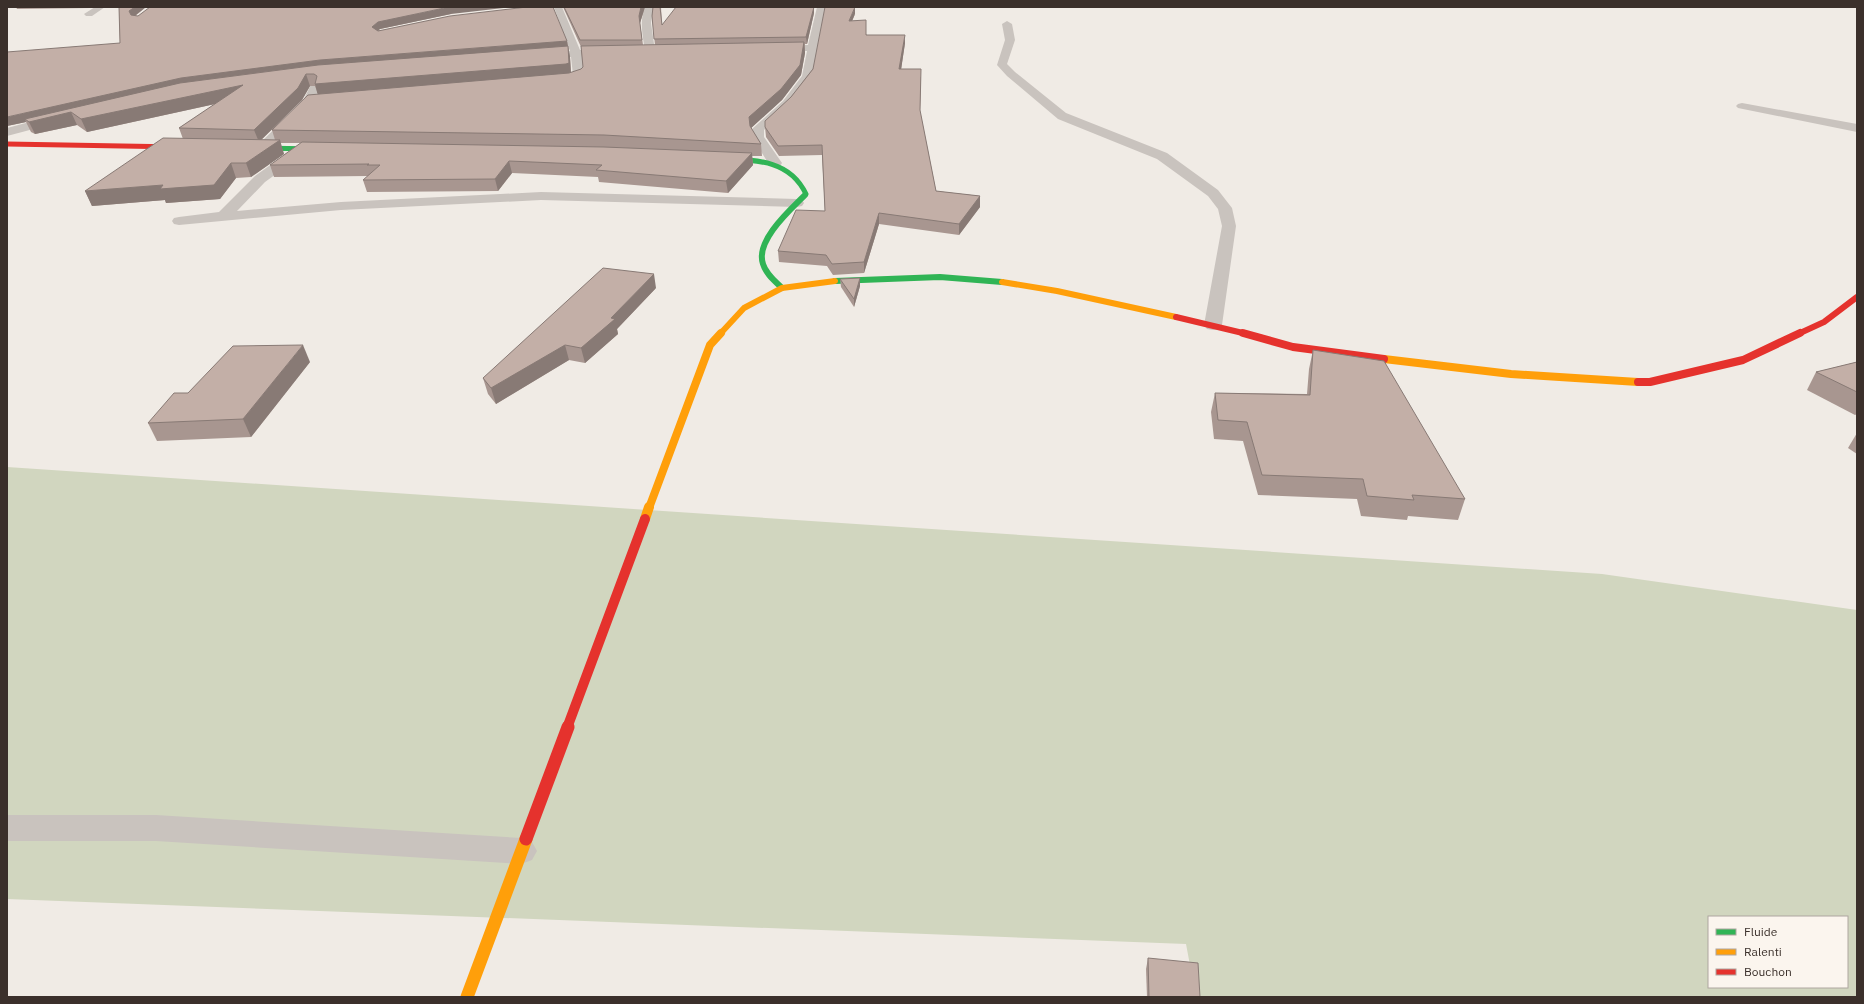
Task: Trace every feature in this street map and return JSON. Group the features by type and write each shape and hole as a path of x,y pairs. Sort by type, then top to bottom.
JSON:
{"street":[{"path":"89,14 101,7"},
{"path":"542,83 571,80 579,77 576,52 558,7"},
{"path":"635,51 654,50 646,22 646,13 649,7"},
{"path":"775,163 758,137 758,129 787,103 807,76 821,7"},
{"path":"1007,24 1010,40 1002,65 1011,74 1062,116 1162,156 1213,193 1225,208 1229,226 1213,325"},
{"path":"767,49 813,48"},
{"path":"531,56 576,52 621,51"},
{"path":"261,149 308,102 326,72 307,74"},
{"path":"308,102 323,100"},
{"path":"1742,106 1857,128"},
{"path":"7,132 68,117"},
{"path":"7,144 190,147"},
{"path":"245,148 333,150"},
{"path":"223,216 260,179 302,149"},
{"path":"718,159 775,163 784,167 804,186 806,194 764,244 761,257 766,270 782,288"},
{"path":"179,221 341,206 541,196 797,203"},
{"path":"467,997 710,344 744,308 782,288 836,280 908,277 984,279 1057,291 1213,325 1293,347 1504,374 1582,380 1650,382 1743,360 1824,322 1857,298"},
{"path":"7,828 156,828 521,851"}],"green space":[{"path":"7,467 1602,574 1857,610 1857,997 1196,997 1186,944 7,899"}],"building":[{"path":"119,7 135,7 129,11 131,15 138,16 150,7 449,7 378,22 372,27 378,31 450,16 527,7 553,7 567,41 320,60 181,78 7,117 7,52 120,43"},
{"path":"564,7 641,7 639,16 642,40 580,40"},
{"path":"653,7 660,7 662,25 676,7 814,7 806,37 654,39 652,16"},
{"path":"825,7 855,7 849,21 866,20 866,35 905,35 899,69 921,69 920,110 936,191 980,196 959,224 879,213 864,262 832,264 826,255 778,251 796,210 825,211 822,145 778,146 765,127 765,121 791,97 813,69"},
{"path":"804,42 800,65 781,89 749,117 750,126 761,144 604,135 272,130 308,95 569,73 583,67 581,46"},
{"path":"568,46 569,63 566,64 315,84 317,76 314,74 306,74 298,88 254,130 179,128 243,85 81,119 71,112 29,122 25,119 180,83 318,65"},
{"path":"163,138 280,140 246,163 231,163 214,185 160,189 163,185 85,191"},
{"path":"302,142 604,147 752,153 726,181 596,170 602,165 509,161 495,179 363,180 380,165 270,165"},
{"path":"603,268 654,274 611,318 615,319 581,348 565,345 491,388 483,378"},
{"path":"860,278 854,299 840,279"},
{"path":"303,345 243,419 148,423 174,393 188,393 233,346"},
{"path":"1313,350 1384,361 1465,499 1412,495 1414,500 1367,496 1363,479 1262,475 1247,422 1218,420 1215,393 1310,395"},
{"path":"1857,362 1857,392 1816,372"},
{"path":"1148,958 1198,963 1200,997 1149,997"}],"traffic: fast":[{"path":"252,148 322,149"},
{"path":"724,159 747,160 772,164 783,168 793,174 801,183 806,194 770,234 762,252 762,260 765,268 770,276 782,288"},
{"path":"835,281 898,277 961,277 1002,282"}],"traffic: slow":[{"path":"645,519 710,345 744,308 782,288 835,281"},
{"path":"1002,282 1057,291 1176,317"},
{"path":"1384,359 1511,374 1638,382"},
{"path":"467,997 526,839"}],"traffic: jam":[{"path":"7,144 180,147"},
{"path":"1638,382 1650,382 1743,360 1824,322 1857,297"},
{"path":"1176,317 1213,325 1293,347 1384,359"},
{"path":"526,839 645,519"}]}
